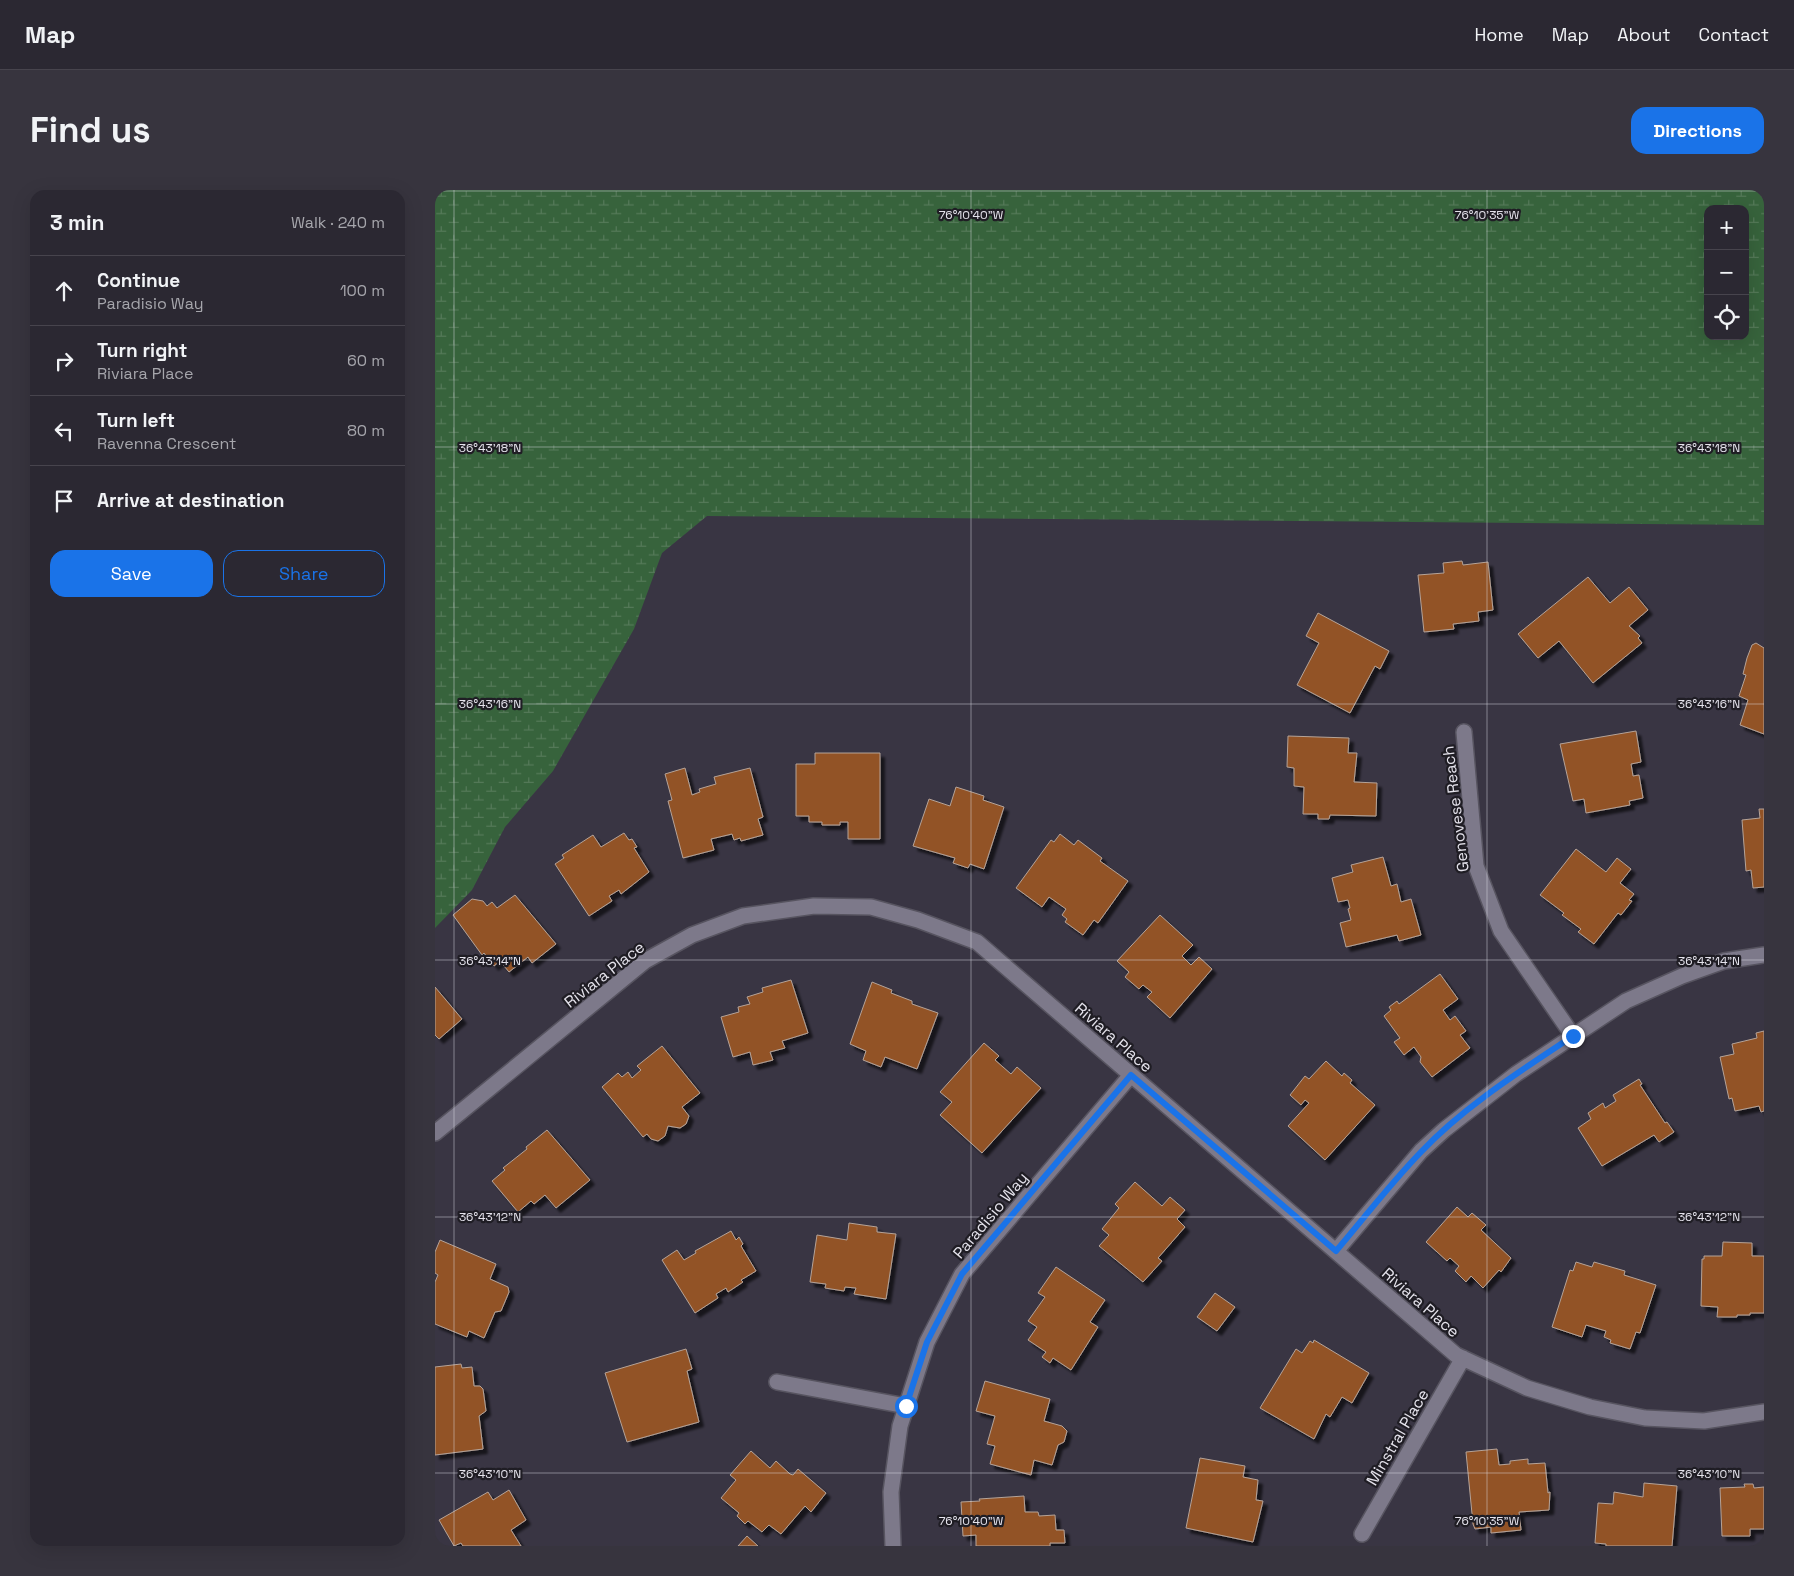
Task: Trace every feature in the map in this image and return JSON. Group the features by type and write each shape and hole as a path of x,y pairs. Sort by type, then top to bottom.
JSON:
{"street":[{"name":"Genovese Reach","path":"1464,732 1476,866 1501,931 1573,1036"},
{"name":"Riviara Place","path":"435,1133 645,961 692,935 743,916 813,906 871,908 918,920 977,942 1456,1356 1527,1388 1590,1407 1645,1418 1704,1421 1764,1412"},
{"path":"1336,1251 1421,1151 1444,1130 1516,1074 1626,1001 1683,976 1724,961 1764,955"},
{"name":"Paradisio Way","path":"893,1546 891,1492 900,1426 927,1342 962,1274 1131,1075"},
{"name":"Minstral Place","path":"1362,1534 1463,1358"},
{"path":"777,1382 906,1406"}],"green space":[{"path":"435,190 1764,190 1764,525 707,516 662,553 634,629 553,771 505,827 472,890 435,928"}],"building":[{"path":"1462,561 1463,565 1488,562 1493,610 1478,612 1479,621 1453,624 1454,629 1424,632 1418,575 1444,573 1443,563"},
{"path":"1588,577 1610,603 1629,587 1648,610 1629,626 1640,636 1638,638 1642,643 1593,683 1559,641 1538,658 1518,634"},
{"path":"1318,613 1389,651 1380,669 1375,666 1350,713 1297,685 1319,643 1306,636"},
{"path":"1756,643 1764,648 1764,734 1740,725 1748,700 1739,696 1746,675 1743,674 1752,645"},
{"path":"1636,731 1641,762 1631,764 1633,776 1639,775 1643,798 1629,801 1630,805 1586,813 1584,799 1573,801 1560,744"},
{"path":"1288,736 1349,738 1348,753 1357,753 1354,782 1377,783 1376,816 1330,815 1329,819 1318,819 1318,814 1303,814 1304,787 1294,786 1294,768 1287,767"},
{"path":"815,753 880,753 880,839 848,839 848,822 840,822 840,825 822,825 822,822 809,822 809,816 796,816 796,764 815,764"},
{"path":"685,768 692,795 700,792 699,789 716,784 714,777 750,768 763,817 758,819 763,835 741,841 740,838 734,840 732,834 711,839 714,850 683,858 668,801 672,800 665,774"},
{"path":"956,787 984,796 983,800 1004,807 984,869 970,864 968,868 953,863 955,858 913,846 929,799 950,806"},
{"path":"1759,809 1764,809 1764,887 1753,888 1751,870 1746,871 1742,820 1760,818"},
{"path":"624,833 629,840 632,839 637,847 634,848 649,872 621,894 619,890 609,896 612,901 589,916 555,864 564,858 562,855 593,835 601,847"},
{"path":"1060,834 1074,845 1078,840 1102,858 1100,861 1128,881 1098,923 1094,920 1083,935 1065,922 1067,919 1062,915 1066,909 1049,897 1042,907 1016,888 1051,840 1054,842"},
{"path":"1576,849 1606,872 1617,858 1631,869 1620,883 1634,894 1629,900 1632,901 1621,915 1618,913 1594,944 1578,932 1581,929 1562,915 1564,913 1540,895"},
{"path":"1383,857 1391,886 1397,884 1401,902 1411,899 1421,935 1399,941 1397,935 1346,947 1340,923 1351,920 1348,909 1350,908 1348,900 1338,902 1332,878 1353,872 1351,865"},
{"path":"515,895 556,944 532,963 528,957 509,972 500,961 494,966 484,953 482,955 453,915 472,899 483,901 487,906 492,902 497,908"},
{"path":"1160,915 1193,945 1182,956 1191,965 1199,957 1212,969 1170,1018 1147,997 1152,992 1143,985 1139,989 1125,977 1129,972 1117,961"},
{"path":"1440,974 1458,999 1443,1010 1450,1020 1455,1016 1466,1031 1460,1035 1470,1048 1432,1077 1420,1062 1421,1057 1414,1047 1404,1055 1394,1042 1400,1038 1384,1016 1391,1010 1389,1007 1397,1001 1399,1004"},
{"path":"791,980 808,1033 782,1041 785,1048 770,1052 773,1060 753,1065 750,1052 733,1057 721,1017 739,1012 738,1007 750,1004 747,997 763,992 762,988"},
{"path":"872,982 892,990 891,993 912,1001 912,1004 938,1013 917,1069 885,1057 881,1067 863,1060 866,1051 850,1044"},
{"path":"435,987 462,1019 439,1039 435,1035"},
{"path":"1764,1031 1764,1111 1761,1112 1759,1106 1735,1111 1732,1098 1729,1099 1720,1057 1734,1054 1732,1044 1757,1038 1756,1033"},
{"path":"984,1043 999,1056 995,1060 1011,1074 1017,1067 1041,1088 982,1153 940,1115 952,1102 940,1092"},
{"path":"662,1046 700,1093 682,1107 689,1116 686,1124 680,1128 668,1126 665,1136 658,1141 651,1139 647,1134 643,1137 602,1087 618,1073 622,1077 628,1072 632,1078 641,1070 637,1066"},
{"path":"1326,1061 1342,1076 1344,1073 1352,1080 1350,1083 1375,1105 1325,1160 1288,1126 1309,1103 1305,1100 1301,1105 1290,1095 1305,1076 1309,1079"},
{"path":"1639,1079 1642,1084 1640,1085 1665,1123 1667,1122 1674,1132 1659,1142 1654,1135 1602,1166 1578,1128 1591,1119 1588,1113 1603,1103 1605,1108 1616,1101 1613,1095"},
{"path":"547,1130 590,1180 556,1208 545,1195 534,1204 531,1201 518,1212 492,1181 505,1170 503,1168"},
{"path":"1135,1182 1162,1206 1170,1197 1185,1210 1177,1219 1185,1227 1158,1258 1162,1261 1143,1282 1099,1246 1109,1235 1102,1229 1119,1208 1115,1204"},
{"path":"1457,1207 1468,1217 1472,1213 1486,1225 1481,1230 1511,1258 1501,1272 1499,1270 1483,1288 1471,1276 1466,1282 1455,1271 1459,1266 1450,1258 1447,1261 1426,1242"},
{"path":"849,1223 877,1227 877,1232 896,1234 886,1299 854,1294 856,1288 845,1287 844,1291 825,1288 826,1284 810,1282 817,1235 847,1240"},
{"path":"731,1231 736,1240 739,1237 743,1244 741,1246 756,1271 741,1280 743,1282 728,1292 726,1288 716,1294 718,1298 695,1313 662,1260 677,1250 684,1260 696,1253 695,1251"},
{"path":"440,1240 496,1264 490,1279 508,1287 509,1292 501,1311 495,1312 484,1338 469,1331 467,1337 435,1324 435,1282 438,1275 435,1273 435,1252"},
{"path":"1723,1242 1752,1243 1752,1256 1764,1256 1764,1313 1750,1313 1750,1315 1737,1315 1737,1317 1717,1317 1718,1307 1701,1306 1702,1259 1704,1259 1704,1256 1722,1256"},
{"path":"1576,1262 1592,1267 1594,1262 1625,1271 1624,1275 1656,1285 1640,1333 1636,1332 1630,1349 1610,1343 1611,1340 1604,1337 1606,1331 1586,1325 1582,1337 1552,1327 1570,1270 1573,1271"},
{"path":"1056,1267 1105,1300 1090,1322 1098,1327 1071,1370 1053,1358 1050,1363 1042,1357 1046,1352 1028,1340 1037,1327 1028,1321 1045,1297 1038,1293"},
{"path":"1215,1293 1235,1307 1217,1331 1197,1317"},
{"path":"1314,1340 1369,1373 1352,1403 1342,1397 1330,1417 1326,1414 1314,1439 1260,1408 1296,1349 1302,1353 1310,1341 1313,1343"},
{"path":"686,1349 692,1369 687,1371 699,1422 627,1442 605,1373"},
{"path":"461,1364 462,1368 472,1367 474,1386 480,1386 483,1389 486,1411 479,1416 483,1449 435,1455 435,1367"},
{"path":"985,1381 1050,1399 1044,1421 1062,1426 1067,1431 1064,1442 1058,1445 1052,1465 1034,1460 1031,1475 990,1464 995,1446 987,1444 995,1416 976,1411"},
{"path":"1497,1449 1499,1465 1510,1464 1510,1461 1528,1459 1528,1464 1545,1463 1548,1493 1550,1492 1549,1510 1519,1512 1521,1530 1491,1533 1491,1527 1475,1529 1473,1524 1466,1452"},
{"path":"751,1451 770,1468 776,1461 790,1474 793,1475 798,1469 826,1493 811,1512 805,1506 781,1534 769,1525 762,1532 748,1521 745,1524 737,1516 739,1513 721,1498 736,1480 730,1475"},
{"path":"1200,1458 1245,1466 1243,1477 1258,1480 1256,1500 1263,1501 1253,1542 1186,1528"},
{"path":"1644,1483 1677,1486 1672,1546 1606,1546 1606,1544 1595,1543 1598,1503 1613,1504 1614,1492 1643,1497"},
{"path":"1744,1484 1753,1484 1754,1488 1764,1487 1764,1529 1750,1529 1750,1536 1722,1536 1720,1488 1745,1487"},
{"path":"509,1490 526,1520 511,1530 521,1546 463,1546 461,1543 454,1546 439,1520 488,1492 493,1500"},
{"path":"1024,1496 1025,1512 1038,1512 1039,1516 1055,1515 1056,1530 1064,1530 1065,1543 1050,1543 1050,1546 976,1546 976,1535 963,1536 961,1502"},
{"path":"747,1536 758,1546 738,1546"}],"route":[{"path":"906,1406 927,1342 962,1274 1131,1075 1336,1251 1421,1151 1444,1130 1516,1074 1573,1036"}]}
